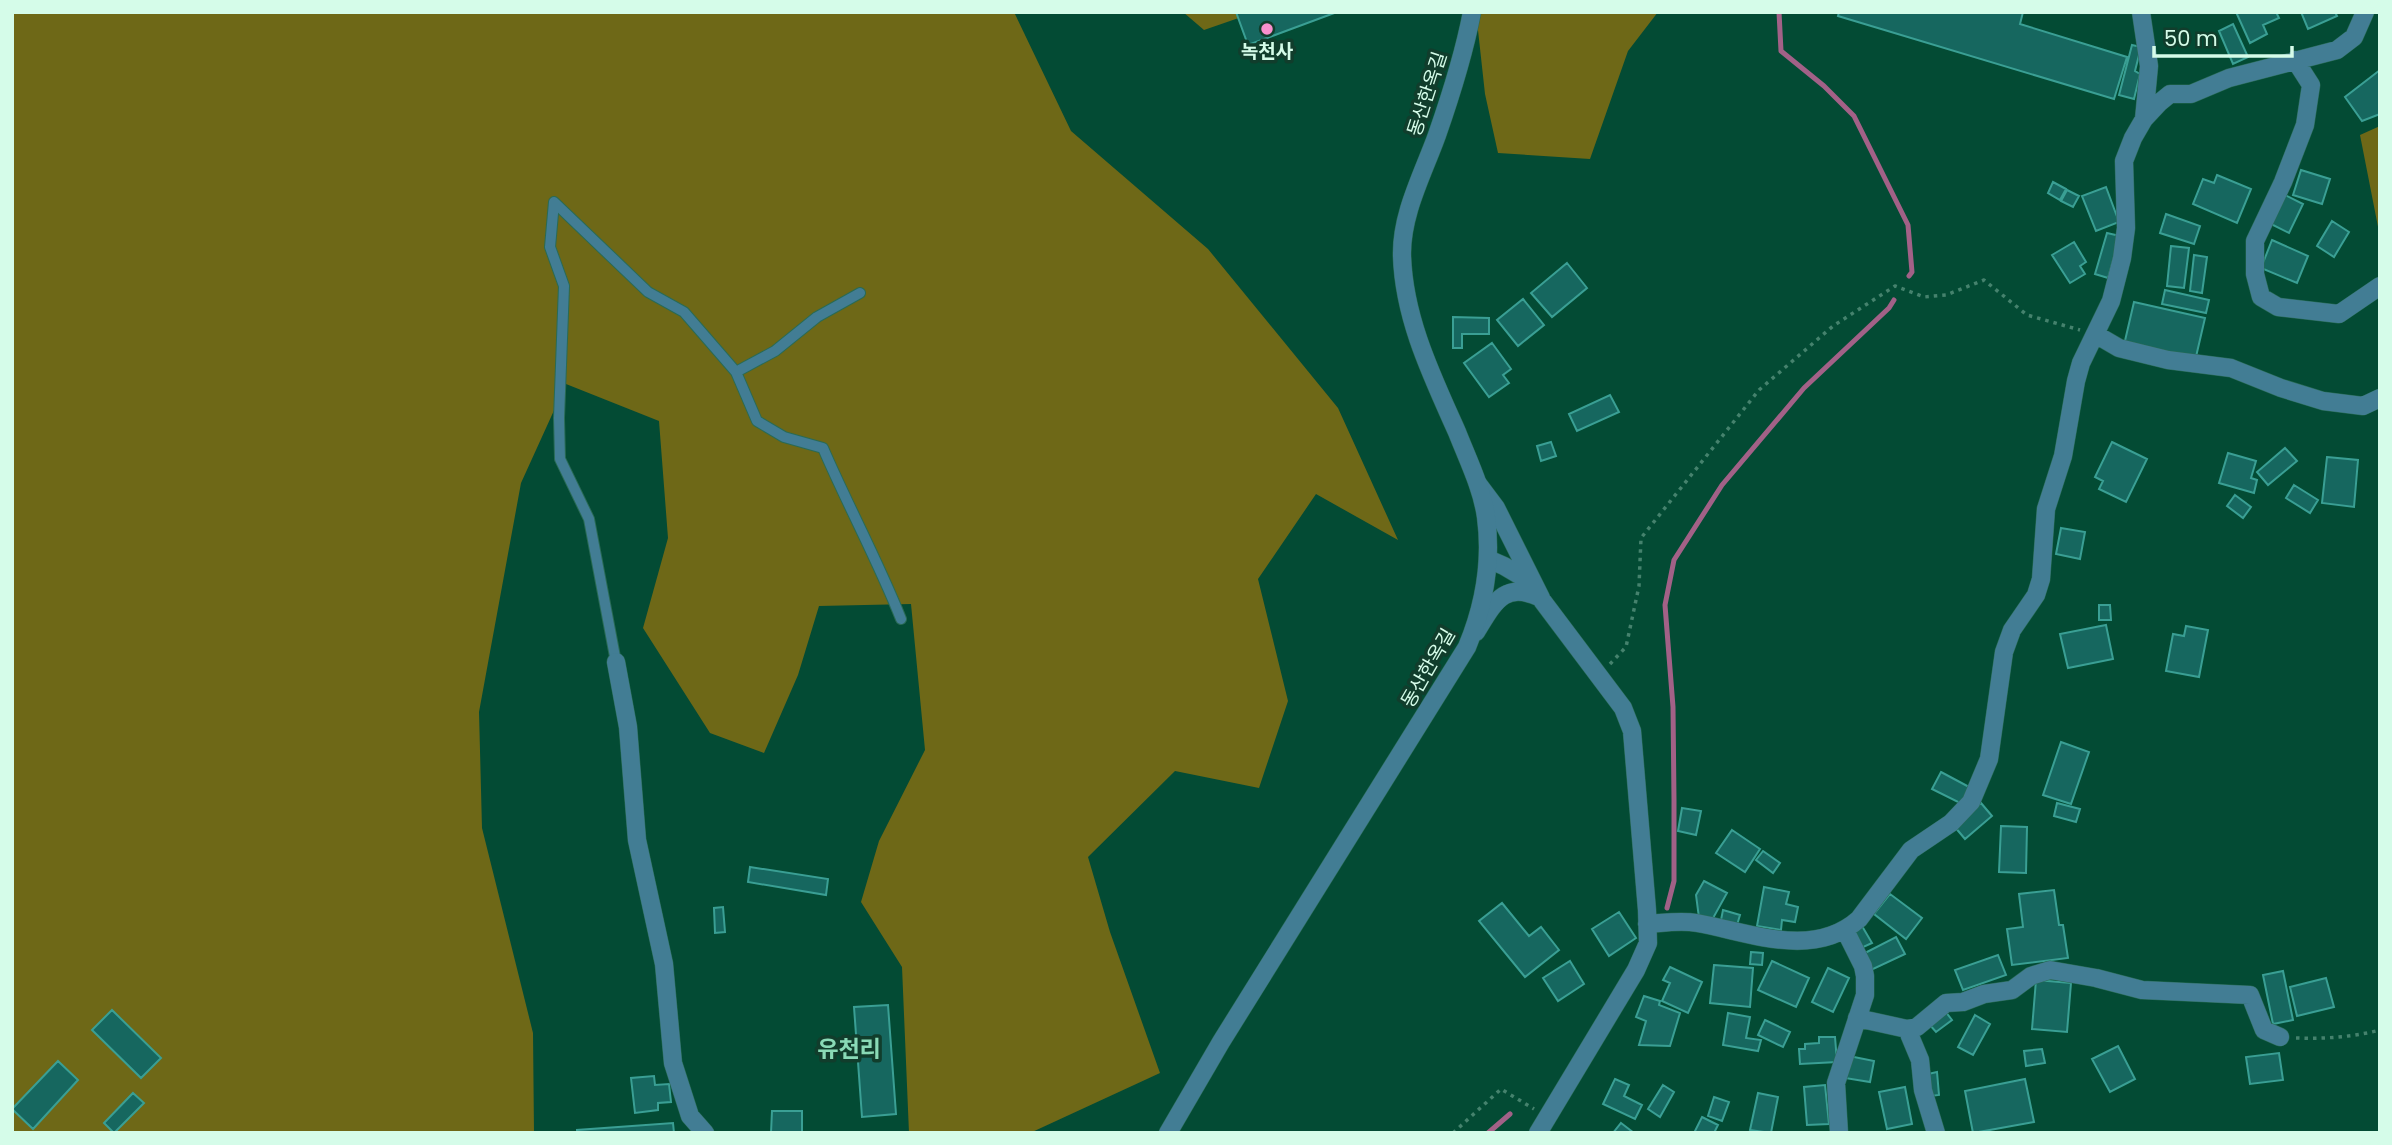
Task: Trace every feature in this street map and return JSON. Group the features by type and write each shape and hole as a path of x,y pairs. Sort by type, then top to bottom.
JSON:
{"street":[{"name":"동산한옥길","path":"1168,1133 1220,1042 1467,647 1483,600 1488,559 1486,515 1477,483 1415,329 1406,295 1402,256 1404,230 1409,212 1441,122 1467,38 1472,12"},
{"path":"2141,12 2149,66 2144,119"},
{"path":"1647,924 1697,923 1756,937 1783,940 1821,938 1845,930 1859,919 1911,850 1962,813 1978,790 1989,759 2004,652 2017,620 2039,589 2046,509 2063,456 2079,372 2111,300 2122,258 2126,228 2124,161 2133,138 2144,119 2170,94 2191,94 2229,78 2337,50 2347,44 2359,30 2365,12"},
{"path":"2295,60 2311,85 2305,125 2283,182 2255,241 2255,274 2261,297 2278,307 2339,314 2380,286"},
{"path":"2095,334 2119,348 2168,360 2231,368 2323,401 2363,406 2380,398"},
{"path":"1477,483 1496,509 1541,598"},
{"path":"1488,559 1526,579 1623,708 1632,731 1648,943 1643,957 1543,1125"},
{"path":"1467,647 1492,605 1504,595 1519,590 1541,598"},
{"path":"616,662 628,727 637,840 664,964 673,1063 690,1116 705,1133"},
{"path":"1839,1133 1836,1083 1865,995 1865,976 1856,949 1845,930"},
{"path":"1857,1018 1907,1029 1917,1027 1946,1003 1963,1002 1984,994 2012,990 2031,976 2050,970 2142,990 2250,995 2264,1030 2280,1037"},
{"path":"1907,1029 1920,1060 1923,1090 1936,1133"}],"lane":[{"path":"616,662 589,519 560,459 564,286 550,247 554,201 648,292 684,312 736,372 757,421 784,437 823,448 901,619"},
{"path":"736,372 775,351 817,317 860,293"}],"path":[{"path":"1599,675 1626,647 1639,586 1641,538 1759,390 1833,326 1895,286 1924,297 1946,295 1984,280 2027,315 2095,334"},
{"path":"2280,1037 2314,1039 2380,1030"},
{"path":"1453,1133 1500,1089 1543,1125"}],"shaded area":[{"path":"12,12 1014,12 1071,131 1208,249 1338,408 1398,540 1316,494 1258,579 1288,701 1259,788 1175,771 1088,857 1110,932 1160,1073 1030,1133 909,1133 902,967 861,902 879,841 925,750 911,604 819,606 798,675 764,753 710,733 643,628 668,538 659,421 566,384 521,483 479,712 482,828 533,1033 534,1133 12,1133"},
{"path":"1183,12 1256,12 1204,30"},
{"path":"1476,12 1658,12 1628,51 1590,159 1498,153 1485,94"},
{"path":"2380,126 2380,237 2360,135"}],"building":[{"name":"녹천사","path":"1236,12 1337,12 1248,45"},
{"path":"1839,12 2023,12 2020,24 2127,57 2114,99 1838,16"},
{"path":"2236,12 2276,12 2279,18 2263,25 2267,34 2250,43"},
{"path":"2301,12 2335,12 2337,16 2308,29"},
{"path":"2233,24 2248,57 2233,64 2219,31"},
{"path":"2132,45 2141,47 2135,71 2140,74 2134,99 2119,95"},
{"path":"2380,70 2380,114 2362,121 2345,97"},
{"path":"2301,170 2330,179 2322,204 2293,195"},
{"path":"2217,175 2251,189 2237,223 2193,204 2203,179 2214,183"},
{"path":"2053,182 2066,189 2060,200 2048,193"},
{"path":"2106,187 2119,222 2096,231 2082,196"},
{"path":"2067,190 2079,196 2073,207 2061,201"},
{"path":"2285,195 2303,204 2289,233 2271,224"},
{"path":"2166,214 2200,226 2194,244 2160,233"},
{"path":"2332,221 2349,232 2334,257 2317,246"},
{"path":"2107,233 2120,236 2108,278 2095,274"},
{"path":"2272,240 2308,256 2297,283 2261,268"},
{"path":"2074,242 2086,262 2080,266 2085,274 2070,283 2052,255"},
{"path":"2171,246 2189,248 2184,288 2167,286"},
{"path":"2194,255 2207,257 2202,293 2190,291"},
{"path":"1567,263 1587,288 1552,317 1531,293"},
{"path":"2165,290 2209,300 2206,313 2162,304"},
{"path":"1523,299 1544,325 1518,346 1497,320"},
{"path":"2134,302 2205,318 2195,361 2124,345"},
{"path":"1453,317 1489,318 1489,334 1462,334 1462,348 1453,348"},
{"path":"1492,343 1511,369 1503,375 1509,383 1489,397 1464,363"},
{"path":"1610,395 1619,412 1577,431 1569,414"},
{"path":"1551,442 1556,456 1541,461 1537,446"},
{"path":"2112,442 2147,459 2126,502 2099,489 2103,481 2095,477"},
{"path":"2285,448 2297,461 2268,485 2257,472"},
{"path":"2228,453 2256,461 2251,478 2257,480 2254,493 2219,483"},
{"path":"2327,457 2358,460 2354,507 2322,503"},
{"path":"2294,485 2318,500 2310,513 2286,498"},
{"path":"2235,495 2251,507 2243,518 2227,506"},
{"path":"2061,528 2085,532 2080,559 2056,554"},
{"path":"2099,605 2110,605 2111,620 2099,620"},
{"path":"2106,625 2113,659 2068,668 2060,634"},
{"path":"2186,626 2208,630 2199,677 2166,671 2173,634 2184,636"},
{"path":"2061,742 2089,752 2071,804 2043,795"},
{"path":"1941,772 1971,788 1962,804 1932,789"},
{"path":"1981,803 1992,816 1965,839 1954,826"},
{"path":"2057,803 2080,809 2076,822 2054,816"},
{"path":"1682,808 1701,811 1696,835 1678,831"},
{"path":"2001,826 2027,827 2026,873 1999,872"},
{"path":"1732,830 1760,849 1745,872 1716,853"},
{"path":"1763,851 1780,863 1773,873 1756,860"},
{"path":"750,867 828,879 826,895 748,882"},
{"path":"1704,881 1727,893 1712,920 1699,918 1696,895"},
{"path":"1764,887 1789,892 1786,904 1798,907 1795,922 1782,920 1781,930 1757,926"},
{"path":"2054,890 2059,925 2063,925 2068,958 2012,965 2007,929 2023,927 2019,894"},
{"path":"1890,894 1922,918 1906,939 1874,914"},
{"path":"1502,903 1529,936 1541,927 1559,950 1525,977 1479,921"},
{"path":"723,907 725,932 715,933 714,908"},
{"path":"1723,910 1740,915 1737,925 1721,920"},
{"path":"1619,912 1636,938 1609,956 1592,929"},
{"path":"1862,926 1872,943 1859,949 1850,932"},
{"path":"1896,937 1905,954 1871,970 1863,954"},
{"path":"1751,952 1763,953 1762,965 1750,964"},
{"path":"1998,955 2006,975 1963,990 1955,970"},
{"path":"1570,961 1584,984 1558,1001 1543,978"},
{"path":"1772,961 1809,978 1796,1007 1758,990"},
{"path":"1714,965 1753,968 1750,1007 1710,1003"},
{"path":"1670,967 1702,982 1688,1013 1662,1001 1670,983 1663,980"},
{"path":"1828,968 1849,978 1833,1012 1812,1002"},
{"path":"2283,971 2293,1020 2273,1024 2263,975"},
{"path":"2326,978 2334,1007 2297,1016 2290,987"},
{"path":"2036,980 2071,983 2067,1032 2032,1029"},
{"path":"1644,996 1660,1001 1659,1005 1680,1013 1670,1046 1639,1045 1646,1021 1636,1017"},
{"path":"888,1005 896,1114 862,1117 854,1007"},
{"path":"112,1010 161,1058 141,1078 92,1030"},
{"path":"1945,1011 1952,1020 1936,1032 1929,1024"},
{"path":"1728,1013 1750,1017 1746,1038 1761,1040 1758,1051 1723,1045"},
{"path":"1975,1015 1990,1024 1973,1055 1958,1047"},
{"path":"1765,1020 1790,1032 1783,1047 1758,1035"},
{"path":"1819,1037 1835,1037 1837,1062 1800,1064 1799,1049 1805,1049 1805,1044 1819,1043"},
{"path":"2118,1046 2135,1079 2110,1092 2092,1059"},
{"path":"2042,1049 2045,1063 2026,1066 2024,1051"},
{"path":"2279,1053 2283,1080 2250,1084 2246,1057"},
{"path":"1849,1056 1874,1061 1870,1082 1845,1078"},
{"path":"58,1061 78,1080 33,1129 12,1109"},
{"path":"1937,1072 1939,1095 1931,1096 1928,1074"},
{"path":"654,1076 655,1085 669,1084 671,1102 658,1103 658,1110 635,1113 631,1078"},
{"path":"1615,1079 1629,1085 1624,1096 1642,1105 1635,1119 1603,1104"},
{"path":"2025,1079 2034,1122 1973,1133 1965,1091"},
{"path":"1663,1085 1674,1092 1660,1117 1648,1109"},
{"path":"1825,1085 1829,1124 1807,1125 1804,1087"},
{"path":"1905,1087 1912,1124 1887,1129 1879,1092"},
{"path":"133,1093 144,1103 114,1133 104,1123"},
{"path":"1758,1093 1778,1097 1771,1133 1750,1130"},
{"path":"1714,1097 1729,1102 1722,1121 1708,1116"},
{"path":"772,1111 802,1111 802,1133 771,1133"},
{"path":"1702,1117 1718,1125 1714,1133 1694,1133"},
{"path":"673,1123 674,1133 577,1133 577,1130"},
{"path":"1621,1123 1634,1133 1613,1133"}],"waterway":[{"path":"1779,12 1781,51 1824,86 1854,116 1908,225 1912,272 1909,276"},
{"path":"1667,908 1674,881 1674,800 1673,707 1665,605 1674,560 1722,485 1804,388 1889,308 1894,300"},
{"path":"1488,1133 1510,1114"}],"place":[{"name":"녹천사","path":"1267,29"}],"district":[{"name":"유천리","path":"849,1049"}]}
